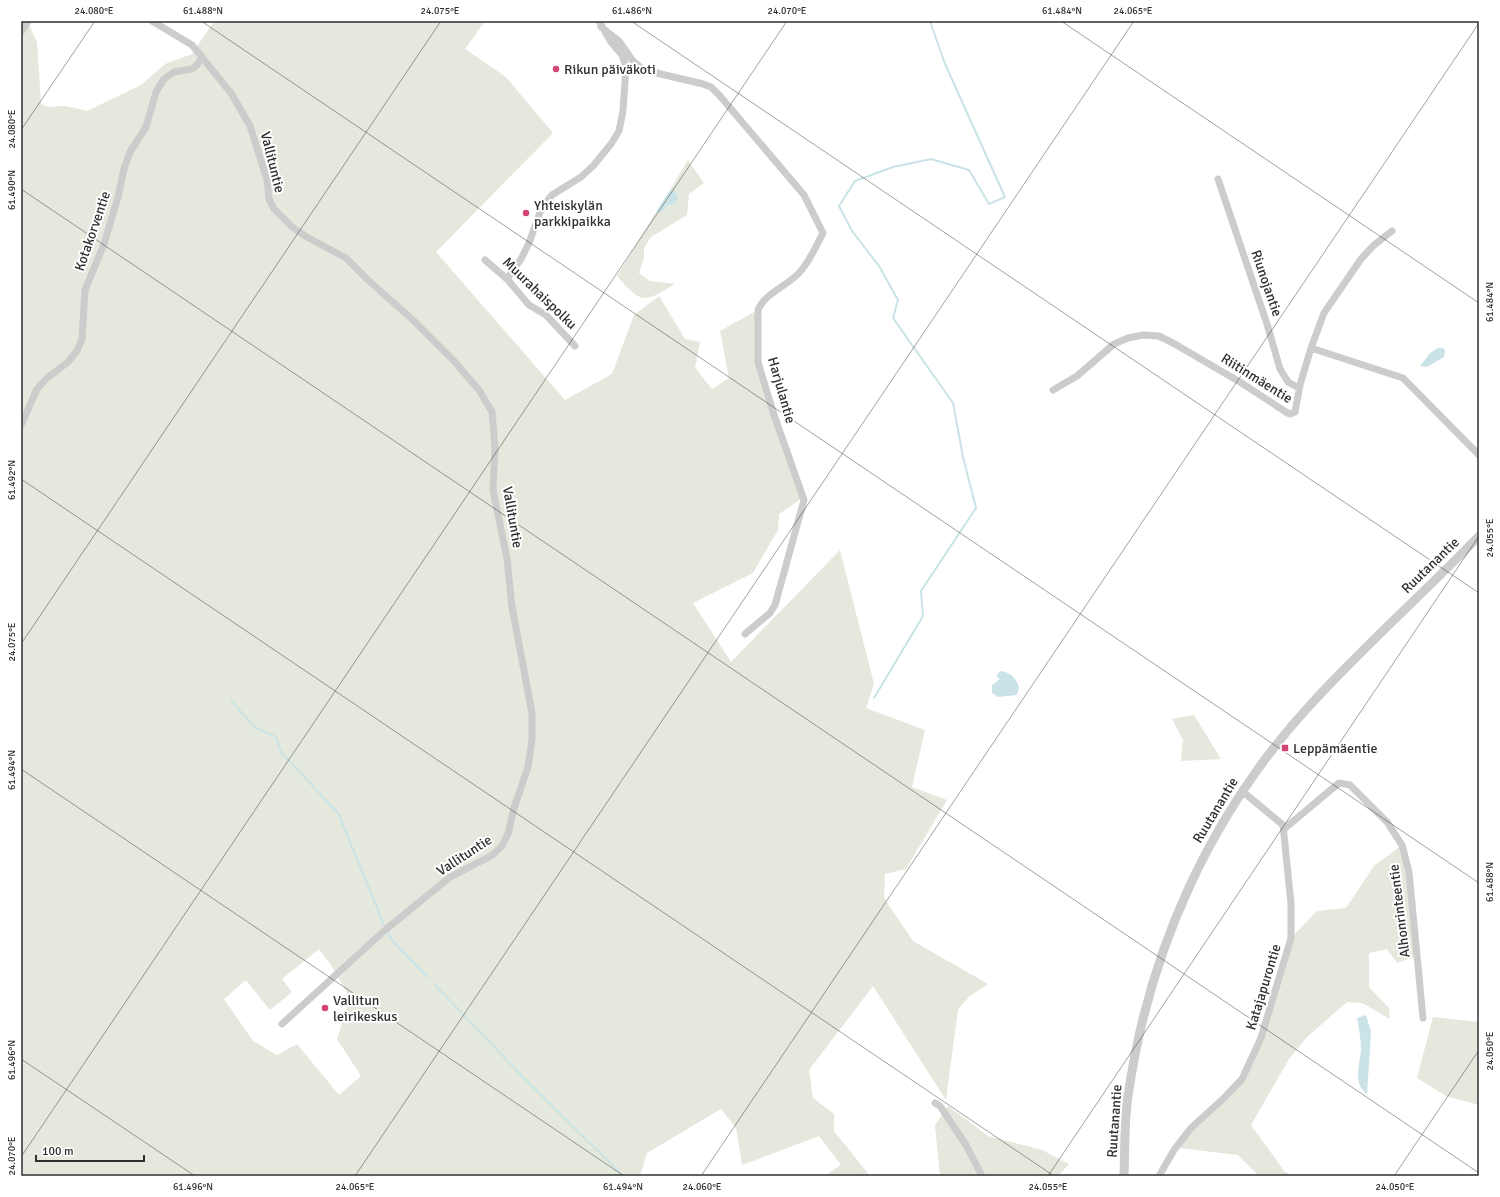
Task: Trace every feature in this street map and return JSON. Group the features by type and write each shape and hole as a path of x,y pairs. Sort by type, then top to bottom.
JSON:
{"street":[{"path":"21,32 28,21"},
{"name":"Vallituntie","path":"152,21 192,46 202,56 231,94 250,126 267,180 269,199 274,208 292,226 305,236 338,252 346,258 414,321 444,350 479,390 492,412 495,448 493,490 507,559 512,607 532,713 532,740 528,767 514,808 508,834 502,846 491,856 450,877 387,929 282,1024"},
{"name":"Harjulantie","path":"507,279 521,259 529,243 542,206 552,195 581,177 593,166 611,144 618,132 623,111 626,66 622,55 600,24"},
{"name":"Harjulantie","path":"600,24 619,41 633,61 644,70 703,84 710,87 720,96 804,195 823,233 800,272 785,286 761,303 758,310 758,362 773,412 804,500 775,605 770,613 745,634"},
{"name":"Kotakorventie","path":"21,425 37,389 47,378 68,362 77,351 82,339 85,290 104,244 130,152 146,127 156,92 163,80 174,72 192,68 197,65 202,56"},
{"name":"Riunojantie","path":"1218,179 1267,324 1280,369 1288,382 1299,388"},
{"name":"Riitinmäentie","path":"1053,390 1077,376 1114,344 1128,338 1143,335 1159,336 1290,414 1297,409 1299,388 1311,348 1324,313 1361,259 1374,245 1392,231"},
{"name":"Muurahaispolku","path":"486,260 507,279 529,305 546,315 575,346"},
{"path":"1311,348 1404,378 1479,454"},
{"name":"Ruutanantie","path":"1124,1176 1128,1098 1137,1046 1155,974 1172,924 1194,874 1214,836 1242,791 1278,742 1312,702 1479,536"},
{"name":"Alhonrinteentie","path":"1284,829 1339,783 1350,785 1387,822 1402,845 1409,872 1423,1018"},
{"path":"1242,791 1283,826 1284,829"},
{"name":"Katajapurontie","path":"1159,1176 1174,1150 1191,1128 1225,1097 1242,1078 1261,1038 1292,938 1291,904 1284,829"},
{"path":"935,1103 940,1106 966,1145 982,1176"},
{"path":"1166,1166 1168,1176"}],"shaded area":[{"path":"27,21 37,42 41,104 49,107 66,106 87,111 141,85 165,64 192,54 212,24 218,21 485,21 465,49 506,77 553,133 436,252 565,400 612,374 634,315 659,296 685,339 700,342 695,368 712,389 729,378 720,331 758,310 758,354 804,497 779,514 778,530 753,573 693,603 731,662 840,550 874,684 866,708 925,730 912,787 947,800 906,869 885,874 884,898 913,941 988,984 970,996 958,1009 946,1100 873,986 809,1070 813,1098 834,1114 834,1131 870,1176 824,1176 841,1165 819,1136 742,1165 736,1128 721,1109 647,1153 640,1176 21,1176 21,23","holes":["319,949 331,965 350,998 337,1039 361,1076 339,1095 297,1044 277,1055 253,1041 224,999 246,980 270,1010 292,992 282,979"]},
{"path":"688,160 704,183 689,194 687,215 651,237 644,248 644,257 639,273 650,281 675,284 650,297 644,298 638,296 632,292 617,276 656,212 658,213 666,206 670,206 670,190"},
{"path":"1194,715 1221,759 1181,761 1183,740 1172,719"},
{"path":"1402,845 1409,872 1414,957 1397,963 1387,949 1369,953 1369,987 1389,1008 1390,1019 1362,1003 1347,1002 1307,1037 1289,1059 1251,1125 1285,1172 1295,1176 1259,1176 1238,1155 1179,1148 1191,1128 1242,1078 1261,1038 1291,938 1317,911 1346,908 1374,866"},
{"path":"1433,1017 1479,1022 1479,1105 1446,1096 1417,1078"},
{"path":"948,1106 988,1136 1042,1150 1069,1164 1058,1176 940,1176 935,1125"}],"water":[{"path":"670,190 675,191 678,200 672,205 666,206 664,210 658,213 656,212"},
{"path":"1438,348 1443,348 1445,350 1444,357 1427,367 1420,366 1430,353"},
{"path":"1000,671 1010,674 1015,678 1019,688 1017,695 998,697 992,693 992,685 1000,679 996,676"},
{"path":"1366,1015 1371,1032 1367,1094 1362,1090 1358,1079 1361,1050 1357,1018"}],"waterway":[{"path":"874,698 923,616 921,591 976,508 963,457 953,403 893,318 898,300 879,266 852,231 839,206 855,181 893,167 931,159 969,170 989,204 1005,197 945,64 930,21"},
{"path":"231,701 256,728 276,737 281,752 338,813 385,927"},
{"path":"387,931 392,940 427,977"},
{"path":"435,985 522,1076 623,1176"}],"place":[{"name":"Rikun päiväkoti","path":"556,69"},
{"name":"Yhteiskylän parkkipaikka","path":"526,213"},
{"name":"Leppämäentie","path":"1285,748"},
{"name":"Vallitun leirikeskus","path":"325,1008"}]}
